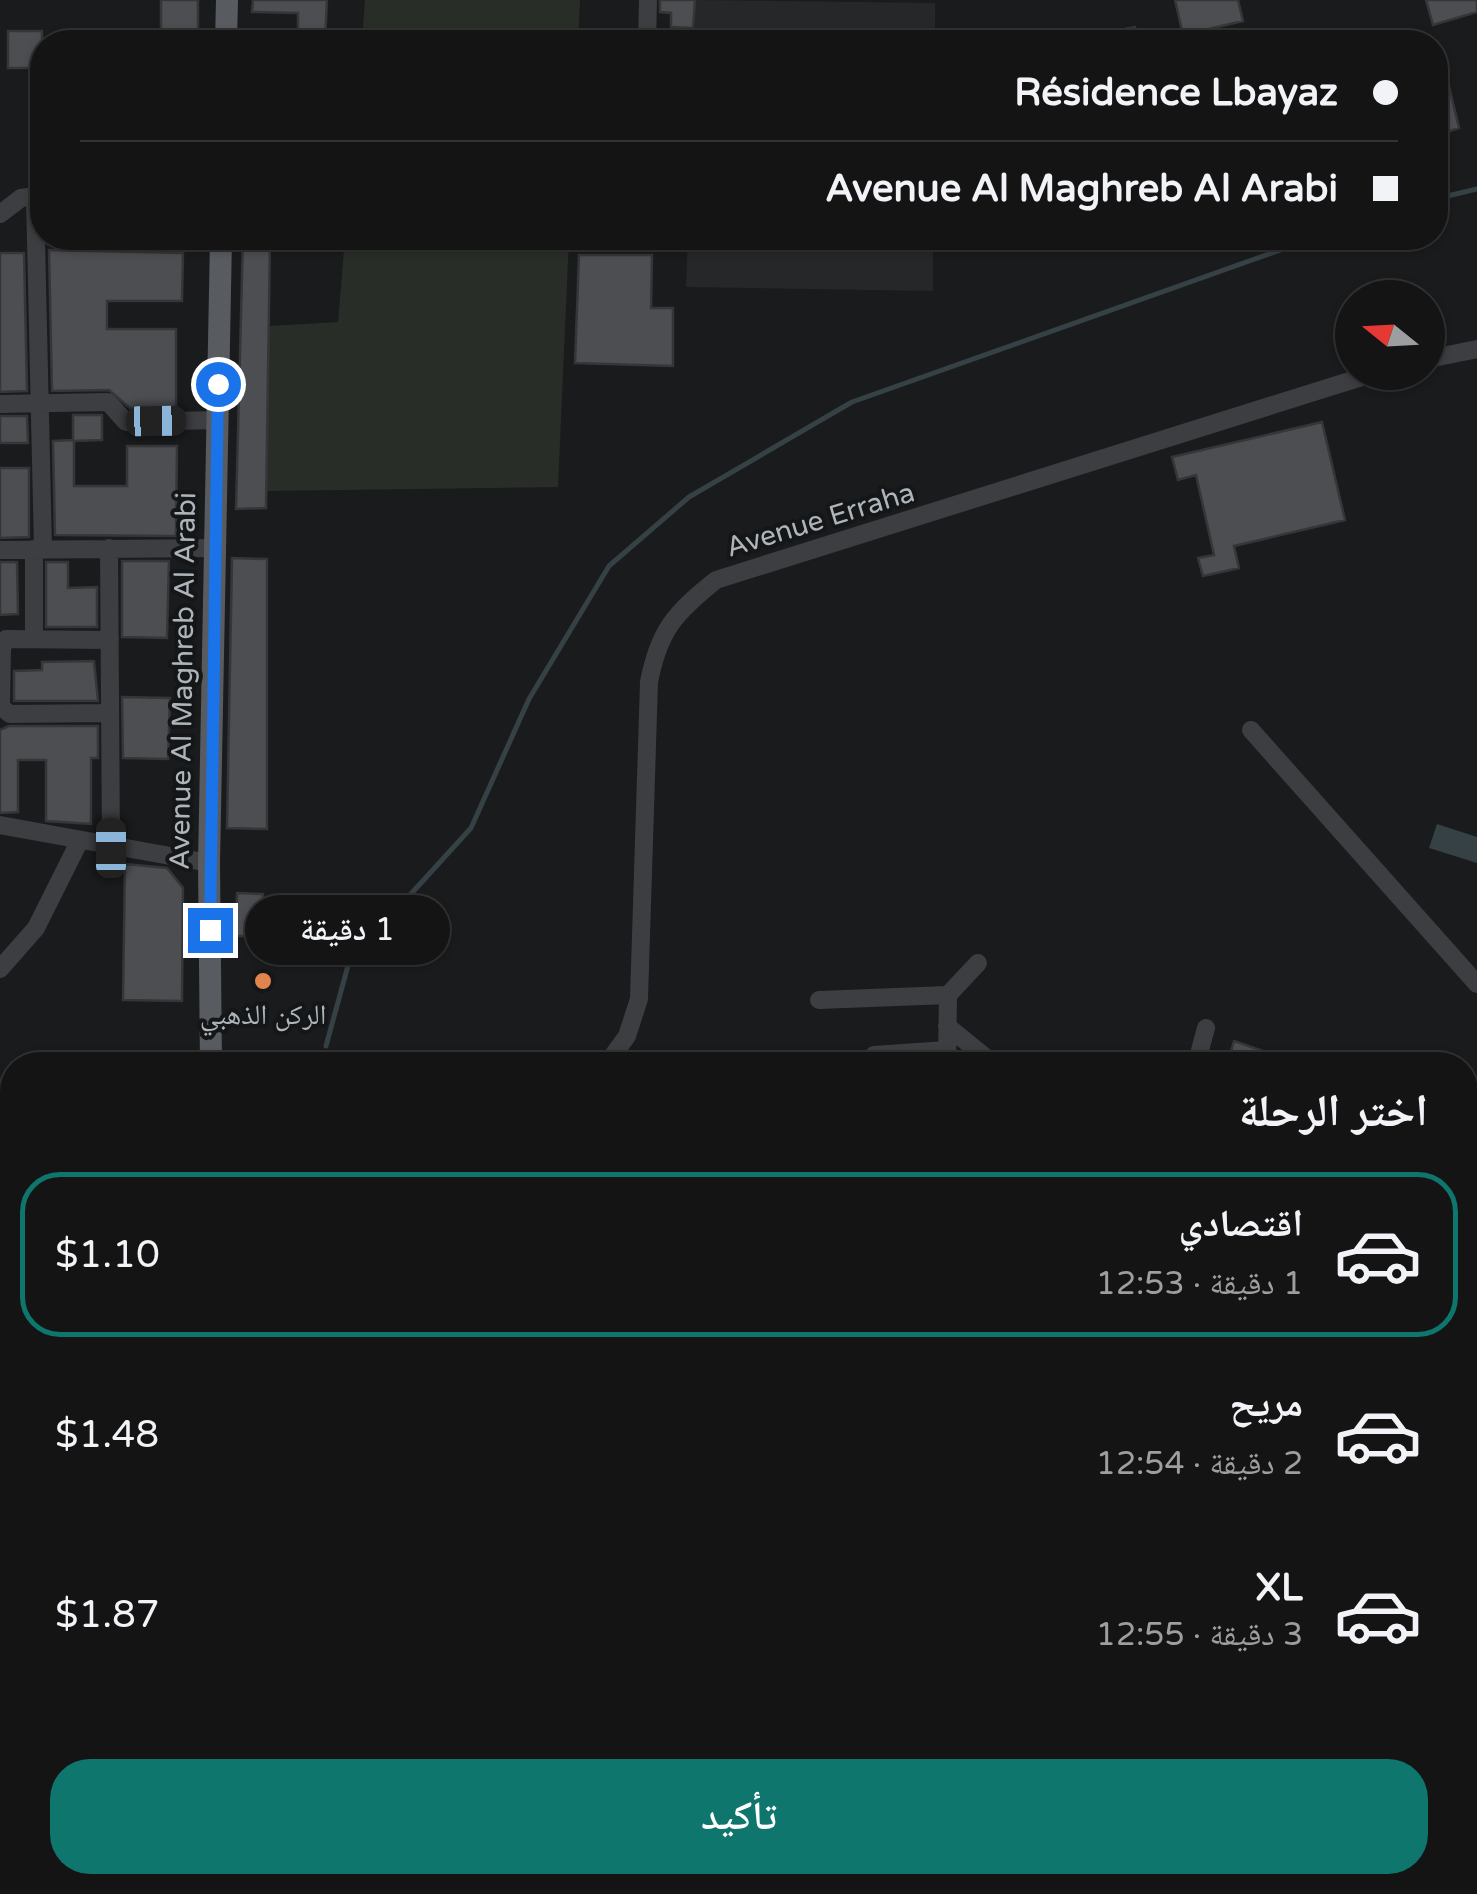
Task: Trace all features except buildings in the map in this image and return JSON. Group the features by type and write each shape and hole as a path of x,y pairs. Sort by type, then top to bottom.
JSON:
{"main road":[{"path":"226,30 227,0"},
{"name":"Avenue Al Maghreb Al Arabi","path":"211,1052 209,863 221,250"}],"street":[{"path":"647,30 648,0"},
{"path":"0,214 21,198 30,196"},
{"path":"34,638 39,250"},
{"path":"1445,356 1477,350"},
{"name":"Avenue Erraha","path":"615,1052 627,1036 639,999 649,682 655,652 674,613 716,580 1335,386"},
{"path":"0,404 108,402 126,422 218,420"},
{"path":"109,548 111,848"},
{"path":"0,550 213,548"},
{"path":"110,640 11,638 3,644 3,710 110,712"},
{"path":"1251,730 1477,984"},
{"path":"0,825 209,863"},
{"path":"0,969 36,928 79,842"},
{"path":"947,1052 948,995 978,963"},
{"path":"820,1000 948,995"},
{"path":"947,1026 979,1052"},
{"path":"1200,1052 1206,1028"}],"shaded area":[{"path":"365,0 580,0 579,30 363,30"},
{"path":"695,0 935,3 935,30 694,30"},
{"path":"344,250 568,250 558,487 266,491 269,326 338,322"},
{"path":"688,250 933,250 933,291 686,287"},
{"path":"1437,824 1477,837 1477,863 1429,848"}],"waterway":[{"path":"1448,196 1477,189"},
{"path":"326,1046 349,962 471,828 529,699 609,566 689,497 852,402 1280,250"}],"place":[{"name":"الركن الذهبي","path":"263,981"}],"route":[{"path":"210,930 218,384"}]}
